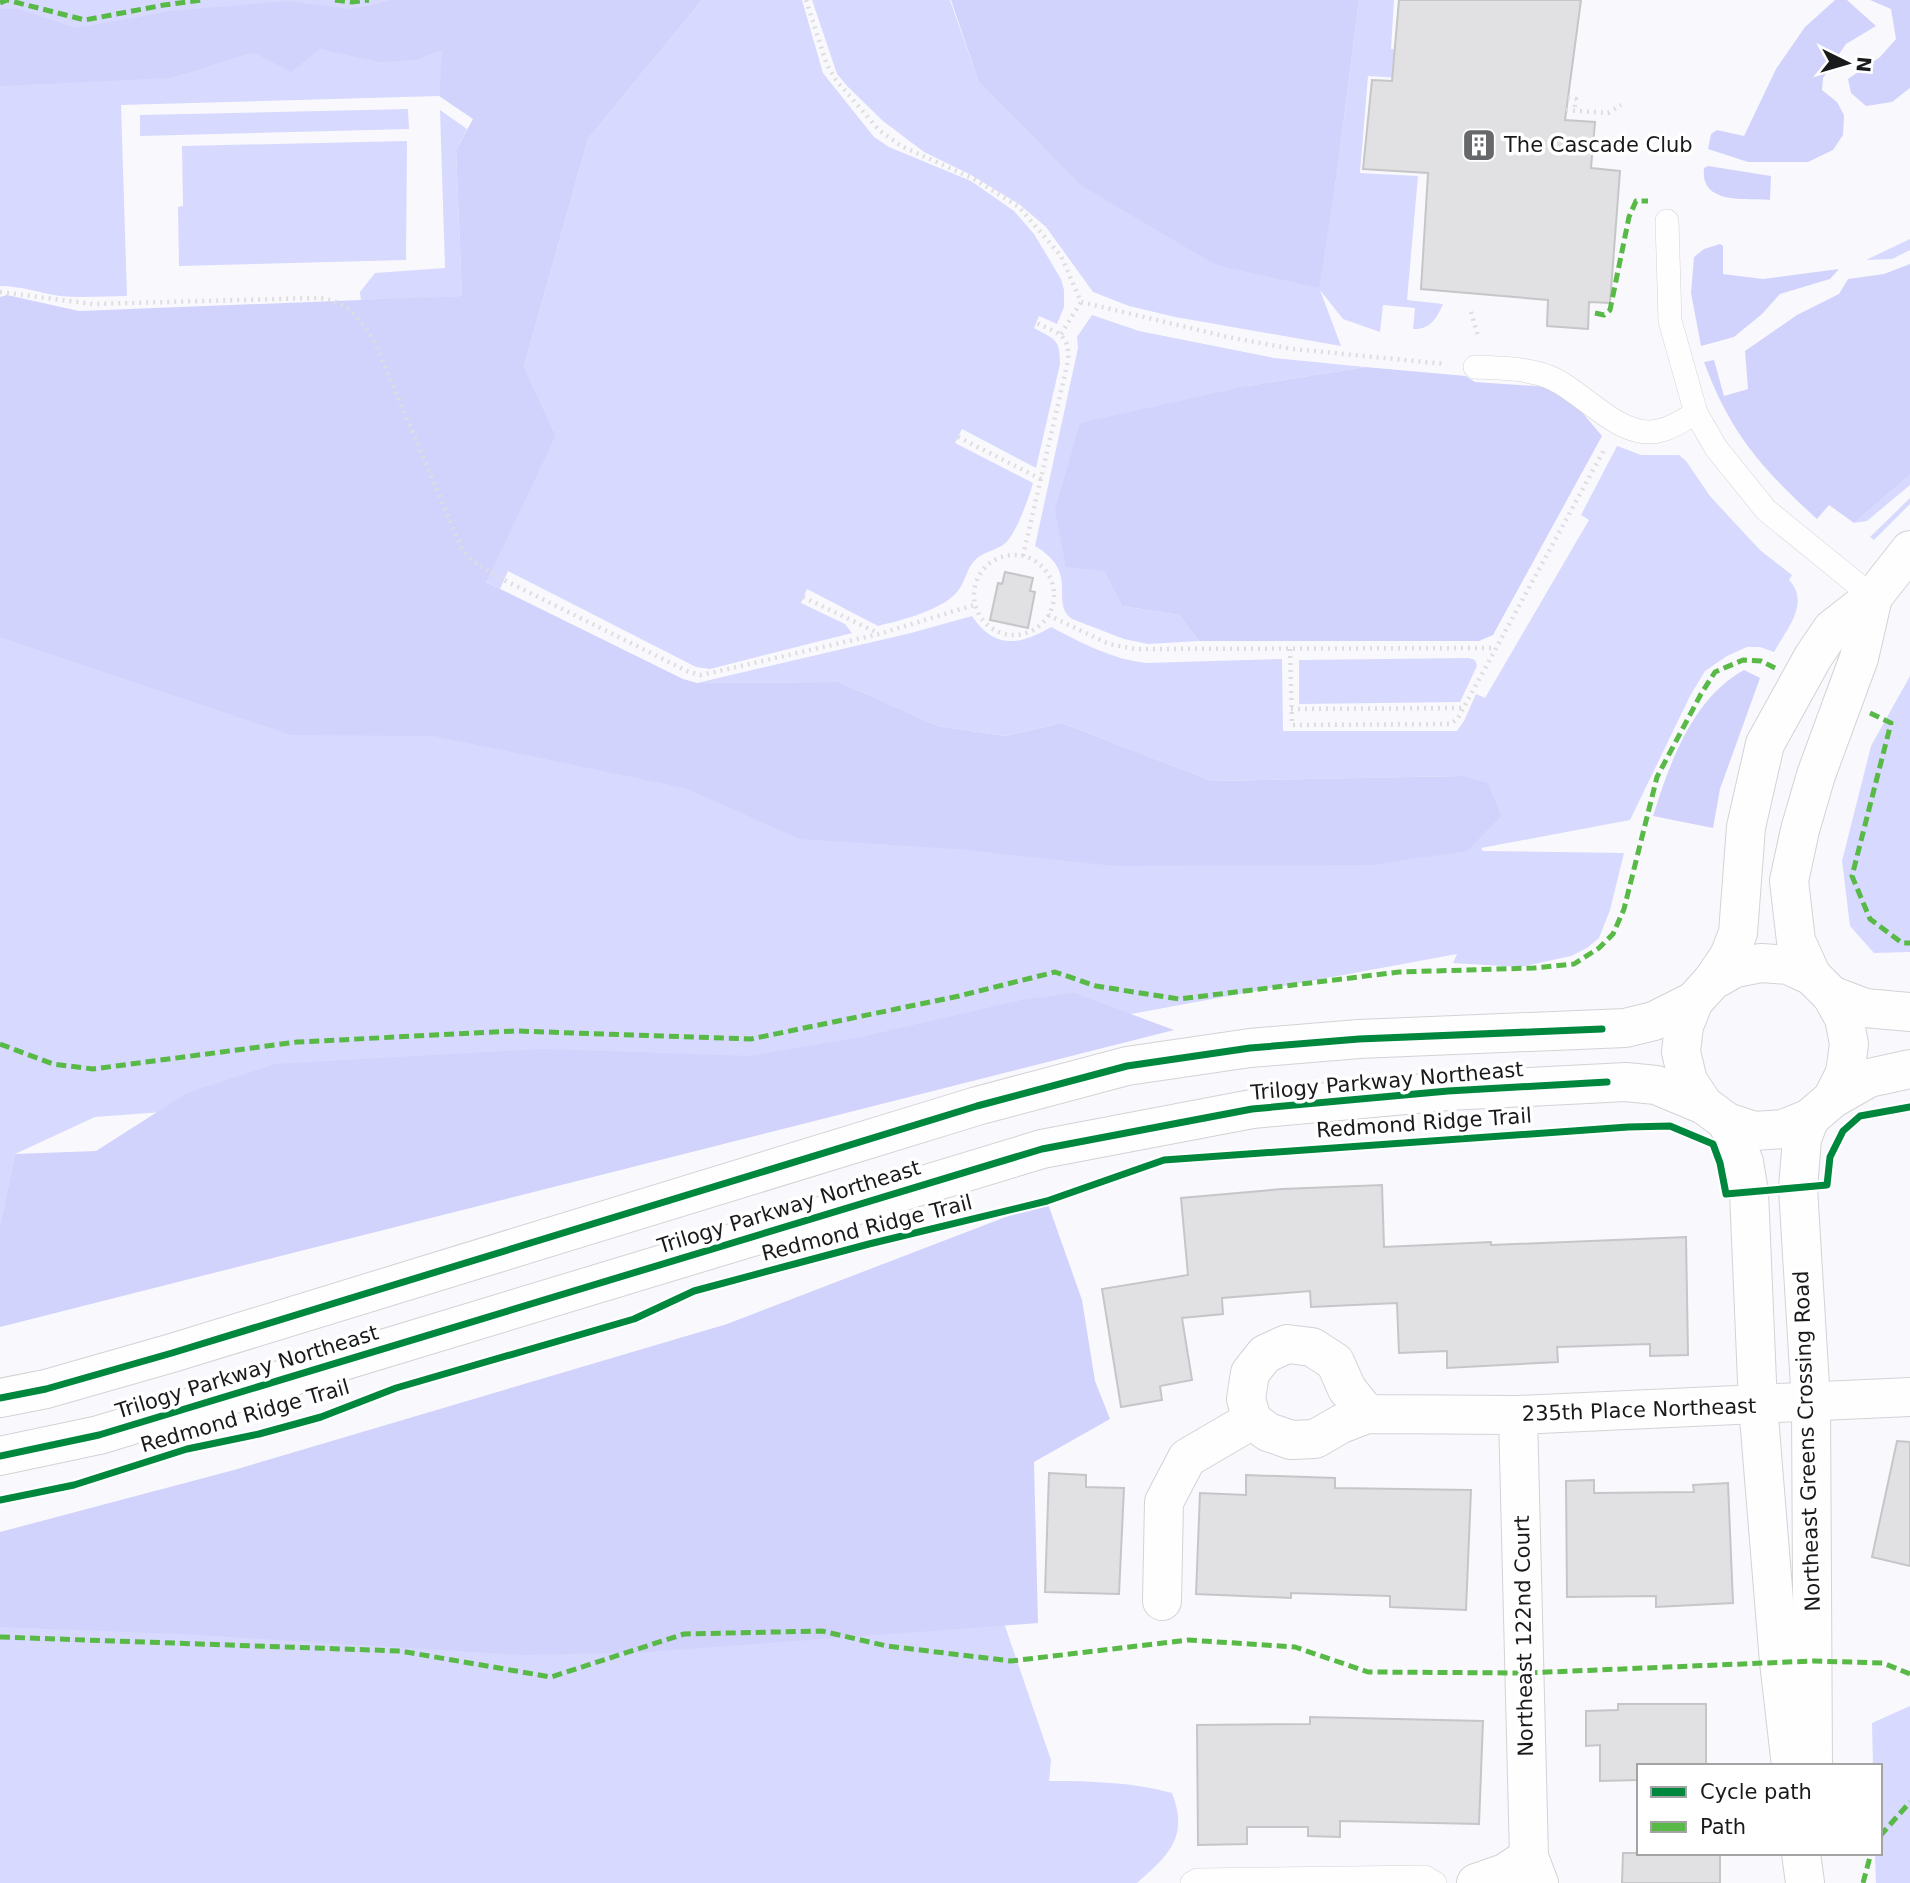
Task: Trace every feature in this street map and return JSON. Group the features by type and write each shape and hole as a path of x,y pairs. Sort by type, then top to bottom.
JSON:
{"street":[{"path":"1910,550 1873,597 1832,629 1813,657 1765,744 1746,827 1738,933 1729,956 1703,991 1684,1026 1681,1052 1688,1080 1715,1114 1754,1130 1783,1129 1869,1078 1910,1069"},
{"path":"1821,1108 1845,1073 1849,1044 1844,1018 1796,942 1789,881 1816,775 1859,658 1873,597"},
{"path":"1703,991 1735,968 1761,963 1788,965 1865,1008 1910,1012"},
{"name":"Trilogy Parkway Northeast","path":"0,1398 46,1389 172,1353 977,1105 1127,1066 1250,1048 1359,1039 1625,1028 1654,1020 1703,991"},
{"name":"Trilogy Parkway Northeast","path":"0,1456 99,1435 1042,1149 1252,1109 1448,1091 1626,1082 1656,1084 1715,1114"},
{"name":"Northeast Greens Crossing Road","path":"1813,1764 1811,1403 1798,1188 1802,1139 1821,1108"},
{"name":"Northeast Greens Crossing Road","path":"1715,1114 1744,1162 1749,1192 1758,1405 1779,1662 1791,1764"},
{"path":"1162,1601 1164,1502 1187,1458 1252,1420 1246,1399 1250,1373 1265,1354 1287,1344 1312,1347 1335,1362 1347,1389 1367,1414"},
{"name":"235th Place Northeast","path":"1252,1420 1268,1432 1291,1440 1315,1439 1340,1424 1367,1414 1518,1415 1910,1397"},
{"name":"Northeast 122nd Court","path":"1476,1883 1505,1873 1534,1870 1518,1415"},
{"path":"1801,1855 1805,1883"},
{"path":"1813,1855 1813,1883"}],"lane":[{"path":"1667,221 1670,321 1696,413 1716,448 1766,510 1873,597"},
{"path":"1475,367 1518,370 1550,377 1618,425 1640,430 1660,431 1696,413"},
{"path":"1192,1883 1196,1880 1425,1877 1435,1883"}],"path":[{"path":"806,0 832,72 879,130 901,146 974,179 1019,207 1061,256 1081,302"},
{"path":"1568,98 1576,99 1574,111"},
{"path":"1566,110 1608,113 1621,105"},
{"path":"0,292 93,304 327,298 352,312 374,341 461,549 474,562 503,580 687,671 700,675 879,634 974,605"},
{"path":"1061,334 1081,302"},
{"path":"1081,302 1228,337 1293,349 1475,367"},
{"path":"1023,556 1069,347 1061,334 1036,323"},
{"path":"1290,649 1292,725 1451,724 1464,708 1618,425"},
{"path":"958,437 1041,479"},
{"path":"1007,555 1023,556 1042,567 1050,577 1054,590 1053,603 1040,626 1028,633 1001,633 989,627 980,617 974,605 973,591 984,567 995,559 1007,555"},
{"path":"803,597 879,634"},
{"path":"1048,615 1109,644 1135,649 1497,648"},
{"path":"1292,709 1464,708"}],"shaded area":[{"path":"0,0 582,0 442,60 439,96 121,105 127,296 85,297 60,296 0,286"},
{"path":"390,0 702,0 588,139 524,366 556,436 486,582 683,679 697,683 839,682 938,726 1005,736 1062,723 1212,781 1460,776 1488,783 1501,816 1467,851 1371,865 1116,866 956,849 800,839 685,788 434,736 291,735 0,637 0,297 7,295 79,311 462,296 456,150 473,119 439,96 442,50 415,60 379,62 320,49 291,72 253,52 171,78 0,86 0,9 18,9 76,28 172,11 288,1 349,9"},
{"path":"702,0 802,0 823,73 874,137 889,147 971,181 1014,211 1034,234 1061,279 1064,290 1064,307 1057,324 1039,316 1034,328 1055,341 1059,349 1060,364 1036,468 962,429 955,443 1033,483 1021,517 1008,541 975,560 960,588 945,602 899,621 878,626 807,589 801,603 845,624 852,633 710,669 696,667 508,571 500,589 485,581 556,436 524,366 588,139"},
{"path":"812,0 950,0 978,80 1318,287 1336,180 1359,0 1394,0 1391,49 1434,53 1432,80 1368,76 1360,173 1418,176 1407,300 1443,304 1441,309 1428,325 1413,329 1415,308 1383,305 1380,332 1343,319 1320,290 1341,346 1175,317 1129,306 1093,292 1046,227 1019,204 971,175 924,152 883,121 848,87 837,74"},
{"path":"951,0 1359,0 1319,288 1216,265 1082,186 978,80"},
{"path":"1835,0 1847,0 1876,26 1846,44 1823,78 1822,90 1837,102 1844,115 1843,135 1833,150 1808,162 1748,162 1708,149 1711,134 1717,130 1744,136 1776,69 1805,27"},
{"path":"1870,0 1910,0 1910,88 1892,102 1866,106 1851,93 1848,79 1880,57 1896,39 1891,9"},
{"path":"408,109 409,129 140,136 140,115"},
{"path":"440,110 467,129 456,150 462,296 361,301 360,292 375,273 445,268"},
{"path":"407,141 406,260 179,266 178,207 183,206 182,146"},
{"path":"1708,166 1771,176 1770,200 1737,199 1717,194 1709,188 1705,180 1704,168"},
{"path":"1910,239 1910,250 1892,259 1866,260"},
{"path":"1720,244 1723,246 1723,274 1763,279 1839,269 1830,279 1780,294 1762,314 1734,337 1701,346 1691,293 1694,257 1704,249"},
{"path":"1910,264 1910,475 1854,523 1829,505 1817,519 1764,466 1737,430 1704,362 1714,360 1724,396 1748,389 1745,351 1797,315 1839,294 1848,279 1884,274"},
{"path":"1092,315 1139,331 1274,358 1365,367 1247,386 1104,571 1122,606 1179,615 1199,641 1148,644 1124,639 1072,619 1063,604 1061,576 1057,566 1035,546 1078,348 1077,337"},
{"path":"1365,367 1466,376 1475,382 1550,387 1575,404 1602,436 1493,635 1479,641 1199,641 1179,615 1122,606 1104,571 1066,567 1055,510 1080,423 1247,386"},
{"path":"1617,446 1641,455 1679,455 1710,496 1760,550 1792,575 1789,580 1798,598 1790,626 1774,652 1760,647 1747,647 1727,656 1705,671 1690,696 1630,820 1481,848 1483,851 1624,853 1610,910 1599,938 1571,956 1520,967 1453,963 1457,954 827,1070 95,1117 15,1154 0,1225 0,592 298,679 1457,818 1460,776 1212,781 1062,723 1005,736 938,726 839,682 697,683 972,616 980,627 998,639 1018,641 1051,627 1109,654 1146,663 1282,659 1283,731 1457,731 1476,694 1485,698 1589,520 1581,515"},
{"path":"1910,475 1910,485 1867,521 1854,523"},
{"path":"1910,498 1910,504 1874,540 1870,537"},
{"path":"1299,660 1475,660 1477,666 1460,702 1299,704"},
{"path":"1744,670 1760,678 1720,789 1713,828 1653,816 1676,753 1697,714 1726,682"},
{"path":"1910,676 1910,952 1874,953 1850,926 1842,861 1871,746"},
{"path":"1074,993 1174,1030 0,1327 0,1225 15,1154 96,1151 187,1093 275,1064 543,1049 750,1056 866,1036 1021,1000"},
{"path":"1047,1201 1082,1300 1095,1381 1110,1419 1034,1462 1038,1623 648,1652 522,1655 181,1634 0,1627 0,1532 234,1470 727,1324"},
{"path":"0,1554 994,1594 1051,1760 1049,1781 1111,1783 1172,1793 1177,1808 1177,1833 1167,1854 1137,1883 0,1883"},
{"path":"1910,1706 1910,1883 1876,1883 1875,1855 1882,1855 1882,1764 1873,1764 1872,1723"}],"building":[{"name":"The Cascade Club","path":"1399,0 1581,0 1565,120 1595,122 1591,168 1620,171 1610,303 1589,302 1588,329 1547,326 1548,300 1421,289 1428,173 1363,169 1372,80 1392,81"},
{"path":"1005,572 1033,578 1030,591 1035,592 1028,628 990,620 998,583 1002,584"},
{"path":"1382,1185 1384,1247 1686,1237 1688,1355 1650,1356 1650,1344 1557,1347 1558,1362 1447,1368 1447,1351 1399,1353 1397,1303 1311,1307 1310,1291 1222,1298 1223,1314 1182,1318 1192,1380 1160,1386 1162,1400 1121,1407 1102,1289 1188,1275 1181,1198 1282,1189"},
{"path":"1897,1441 1910,1442 1910,1566 1872,1557"},
{"path":"1049,1473 1086,1475 1086,1487 1124,1488 1119,1594 1045,1592"},
{"path":"1246,1475 1335,1478 1335,1488 1471,1490 1466,1610 1390,1607 1390,1596 1291,1593 1291,1598 1196,1594 1200,1493 1246,1495"},
{"path":"1594,1480 1594,1493 1694,1492 1693,1485 1728,1483 1733,1603 1656,1607 1656,1596 1567,1597 1566,1481"},
{"path":"1618,1704 1706,1704 1706,1764 1637,1764 1637,1780 1600,1781 1600,1745 1586,1746 1586,1711 1618,1710"},
{"path":"1310,1717 1483,1721 1479,1824 1340,1821 1340,1837 1308,1836 1308,1827 1247,1827 1247,1844 1198,1845 1197,1725 1310,1724"},
{"path":"1623,1853 1720,1855 1720,1883 1622,1883"}],"marked path":[{"path":"0,3 7,0 85,20 203,0"},
{"path":"335,0 369,0"},
{"path":"1595,313 1604,315 1610,310 1629,217 1636,201 1648,201"},
{"path":"0,1044 53,1064 93,1069 297,1042 516,1031 751,1039 959,996 1055,972 1096,986 1179,999 1399,972 1534,968 1574,964 1599,948 1613,934 1624,909 1657,777 1715,672 1743,660 1761,661 1775,668"},
{"path":"1870,713 1891,723 1852,876 1870,919 1902,943 1910,943"},
{"path":"0,1637 400,1651 551,1677 684,1634 822,1631 887,1646 1011,1661 1188,1640 1295,1647 1368,1672 1525,1673 1813,1661 1883,1663 1910,1674"},
{"path":"1882,1834 1910,1802"},
{"path":"1863,1883 1870,1855"}],"cycle path":[{"path":"0,1398 46,1389 172,1353 977,1106 1127,1066 1250,1048 1359,1039 1602,1029"},
{"name":"Redmond Ridge Trail","path":"0,1456 99,1435 1042,1149 1252,1109 1448,1091 1607,1082"},
{"name":"Redmond Ridge Trail","path":"0,1500 74,1485 187,1449 259,1434 321,1417 396,1388 634,1319 694,1291 869,1244 1047,1201 1164,1160 1670,1126 1713,1144 1726,1194 1827,1185 1830,1157 1843,1131 1860,1116 1910,1107"}],"place":[{"name":"The Cascade Club","path":"1479,145"}]}
